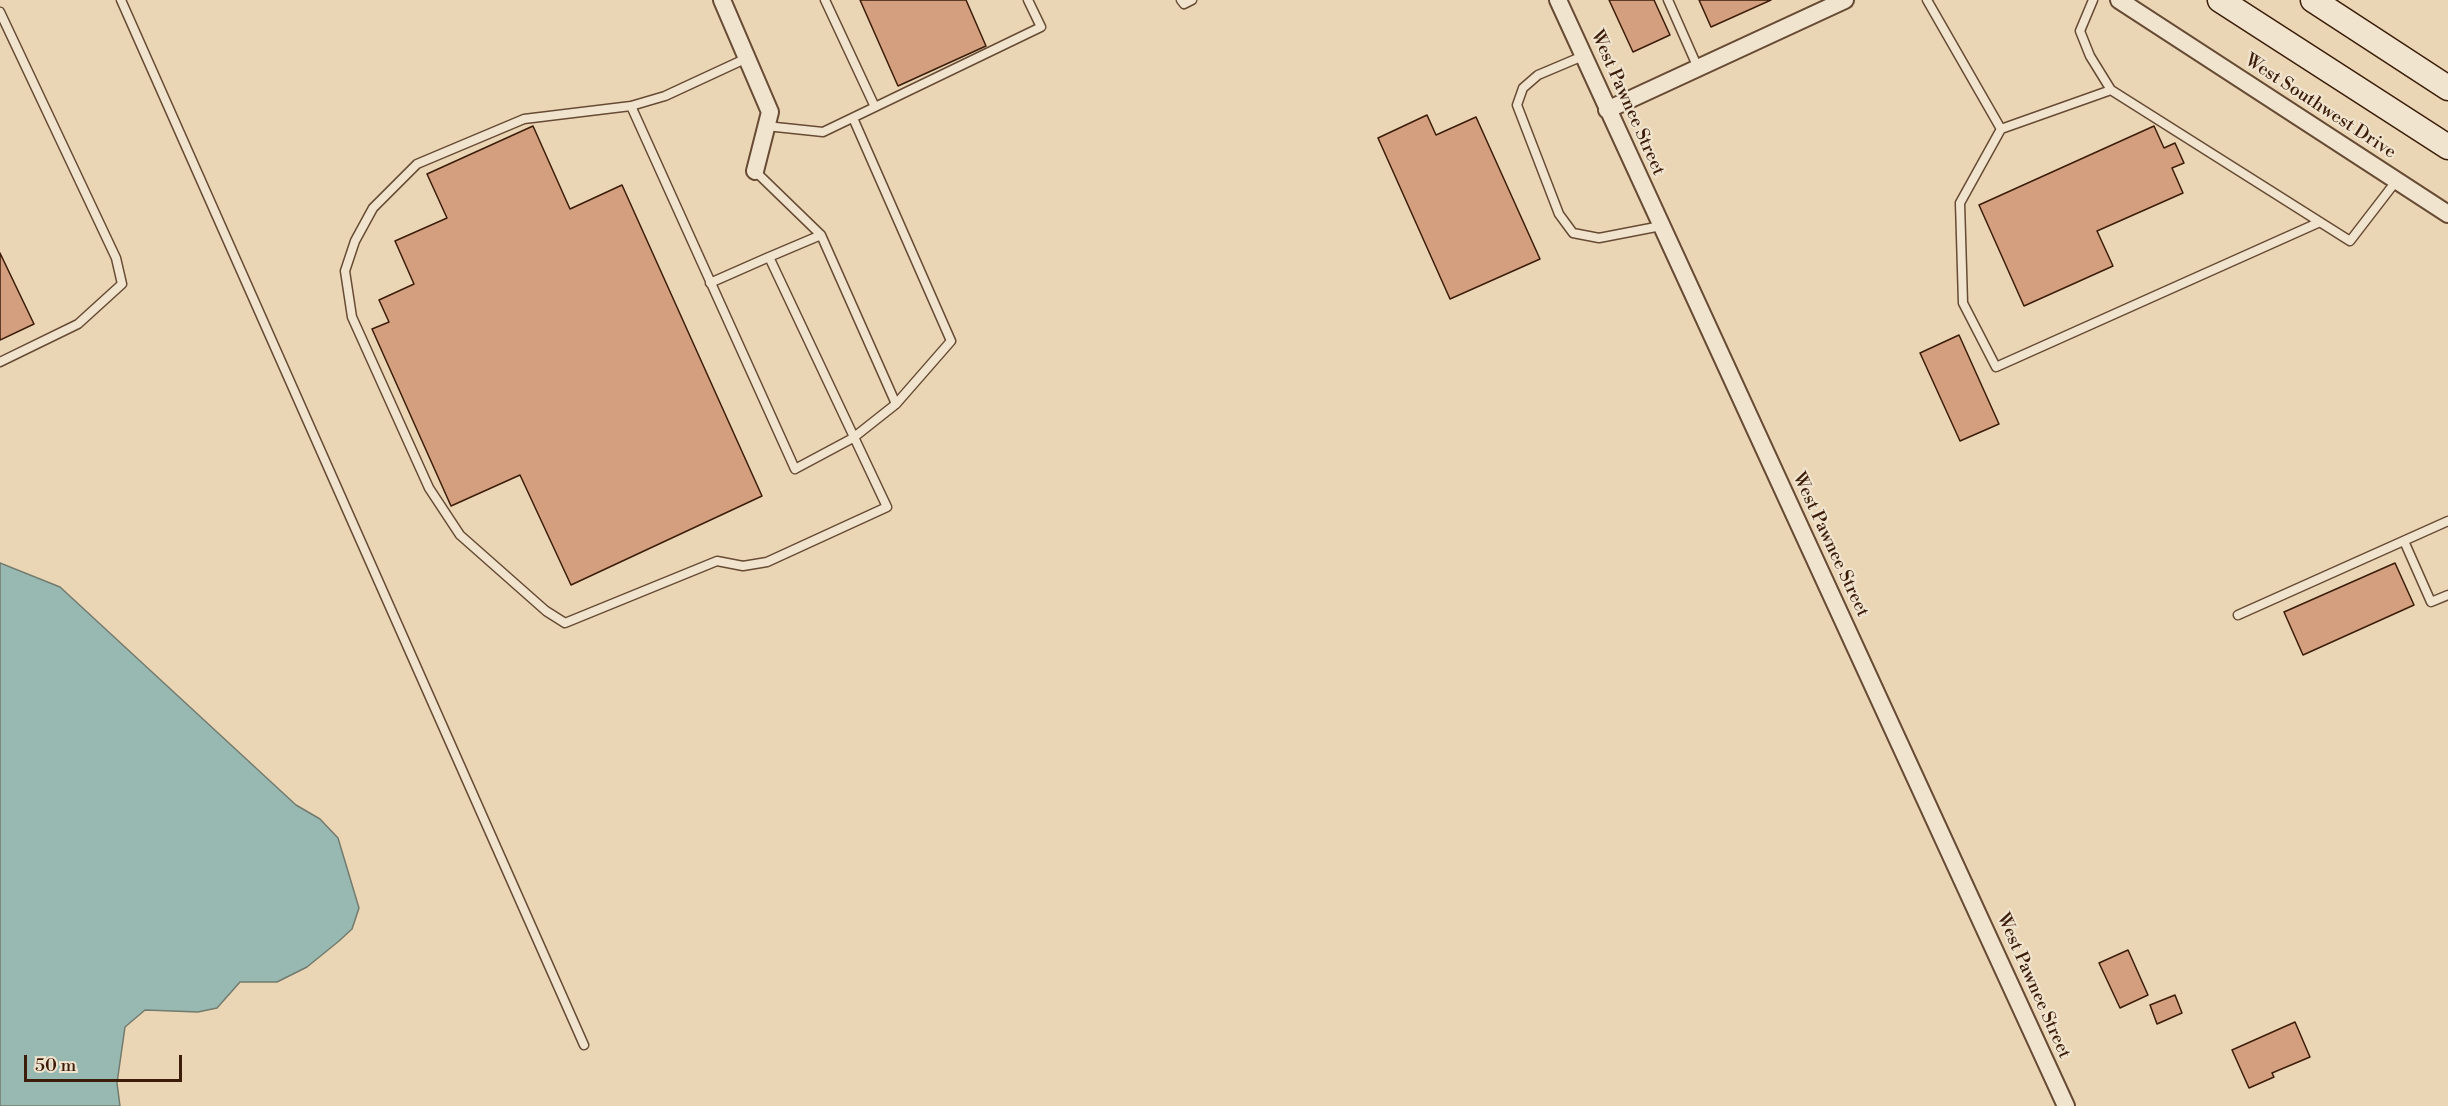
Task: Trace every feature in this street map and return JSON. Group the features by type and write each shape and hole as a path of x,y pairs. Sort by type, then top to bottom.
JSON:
{"main road":[{"path":"2220,0 2448,147"},
{"path":"2313,0 2448,88"}],"street":[{"path":"722,0 770,112 755,171"},
{"name":"West Pawnee Street","path":"1558,0 2066,1106"},
{"path":"1607,110 1845,0"},
{"name":"West Southwest Drive","path":"2119,0 2448,214"}],"lane":[{"path":"121,0 584,1045"},
{"path":"825,0 875,107"},
{"path":"766,126 823,132 875,107 1041,27 1028,0"},
{"path":"1181,0 1184,4 1192,0"},
{"path":"1668,0 1698,68"},
{"path":"1927,0 2001,129"},
{"path":"2093,0 2080,31 2090,56 2111,90 2350,241 2397,180"},
{"path":"0,12 116,258 122,284 78,324 0,362"},
{"path":"1583,56 1538,75 1523,88 1517,105 1559,213 1573,232 1599,238 1661,226"},
{"path":"747,58 664,96 631,106 524,119 417,164 373,208 355,241 345,271 352,317 429,488 460,535 546,611 566,623 717,561 743,566 767,562 887,507 852,438 769,257"},
{"path":"2111,90 2001,129 1960,203 1963,303 1996,367 2320,222"},
{"path":"631,106 795,469 852,438 896,404 951,341 852,118"},
{"path":"755,171 821,236 896,404"},
{"path":"710,283 821,236"},
{"path":"2238,615 2448,521"},
{"path":"2404,541 2431,602 2448,595"}],"water":[{"path":"0,563 60,587 296,805 320,819 338,838 359,908 352,929 339,941 307,967 277,982 240,982 217,1008 198,1012 145,1010 125,1027 117,1083 120,1106 0,1106"}],"building":[{"path":"860,0 966,0 986,46 898,86"},
{"path":"1609,0 1654,0 1670,35 1633,52"},
{"path":"1699,0 1771,0 1711,27"},
{"path":"1427,115 1436,135 1476,117 1540,259 1450,299 1378,138"},
{"path":"533,126 570,209 622,185 762,496 571,585 520,475 451,506 372,329 389,322 379,300 414,284 395,241 447,218 427,174"},
{"path":"2154,126 2164,148 2175,143 2184,163 2172,168 2183,193 2097,231 2113,266 2024,306 1979,205"},
{"path":"0,253 34,324 0,340"},
{"path":"1959,335 1999,424 1960,441 1920,353"},
{"path":"2395,563 2414,605 2303,655 2284,612"},
{"path":"2128,950 2148,995 2120,1008 2099,963"},
{"path":"2175,995 2182,1013 2157,1024 2150,1005"},
{"path":"2295,1022 2310,1057 2272,1073 2274,1077 2249,1088 2232,1050"}]}
